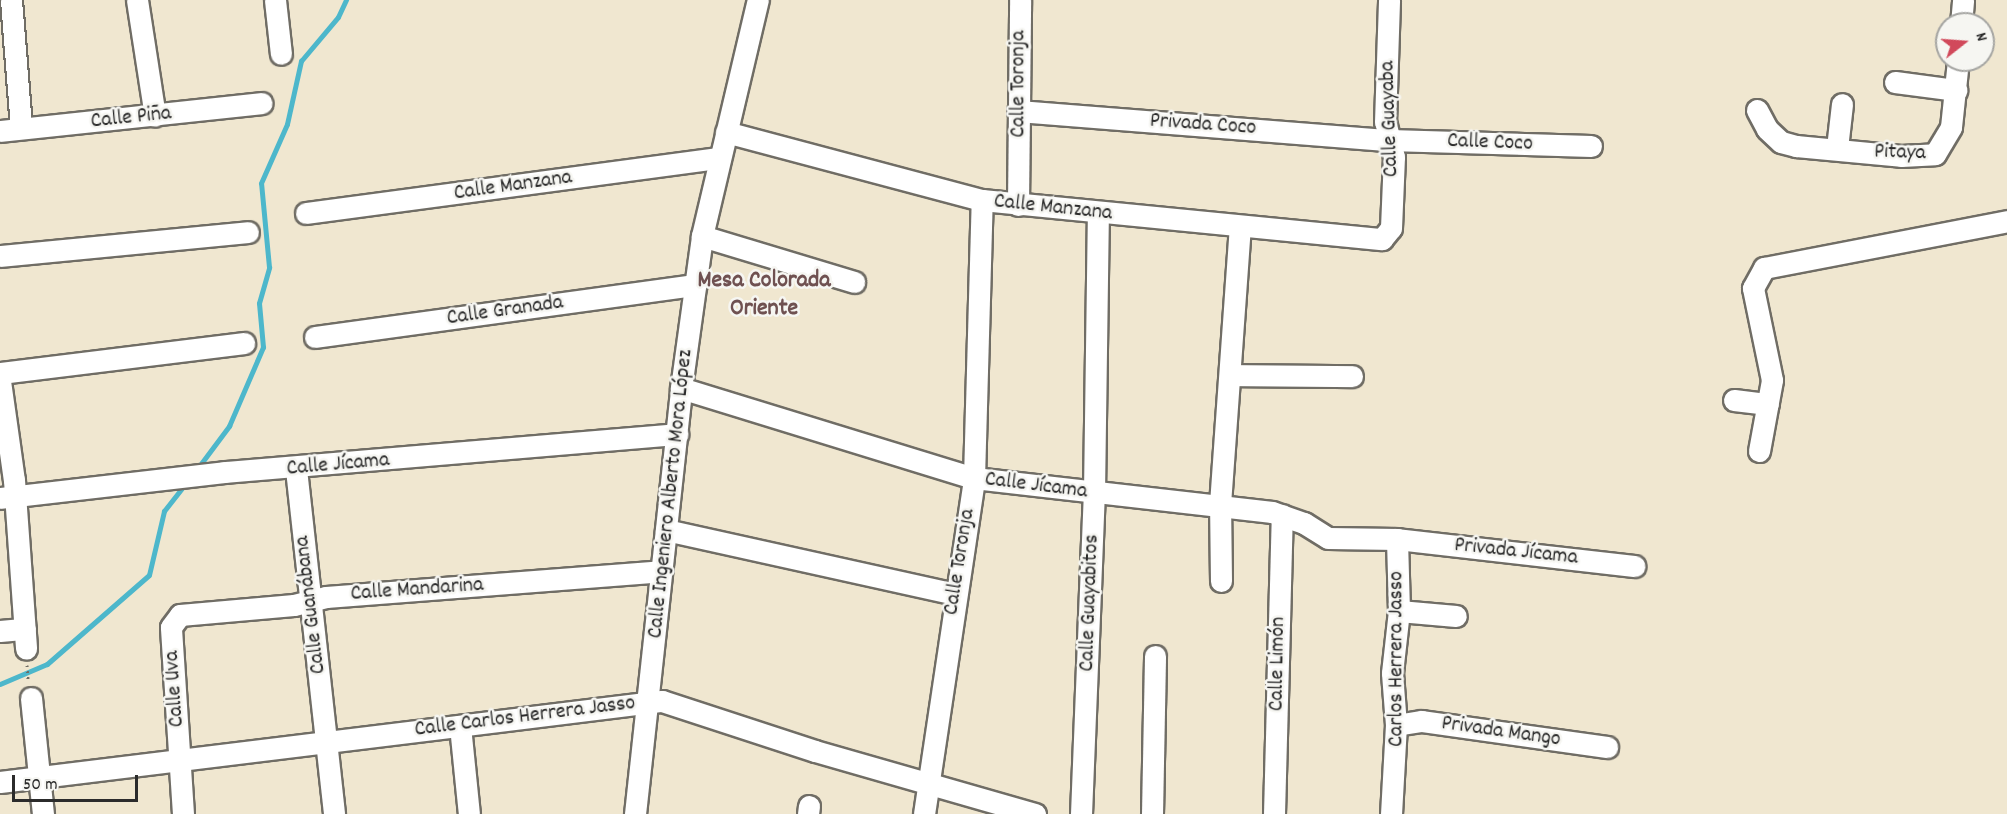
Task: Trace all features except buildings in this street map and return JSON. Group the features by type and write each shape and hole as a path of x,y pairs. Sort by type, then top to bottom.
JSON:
{"street":[{"path":"10,130 11,0"},
{"path":"137,0 155,116"},
{"path":"275,0 281,54"},
{"name":"Calle Ingeniero Alberto Mora López","path":"635,814 681,388 702,236 758,0"},
{"name":"Calle Toronja","path":"1018,205 1020,0"},
{"name":"Calle Guayaba","path":"1387,237 1391,228 1394,157 1385,122 1389,0"},
{"name":"Pitaya","path":"1757,110 1767,129 1781,142 1796,146 1837,148 1901,156 1935,154 1951,127 1957,72"},
{"path":"1895,81 1956,90"},
{"name":"Calle Piña","path":"10,130 262,103"},
{"path":"1837,148 1842,104"},
{"name":"Privada Coco","path":"1018,111 1389,140"},
{"name":"Calle Manzana","path":"726,132 982,200 1377,240 1387,237"},
{"name":"Calle Coco","path":"1389,140 1591,146"},
{"name":"Calle Manzana","path":"306,213 719,158"},
{"name":"Calle Toronja","path":"924,814 954,594 974,478 982,200"},
{"name":"Calle Guayabitos","path":"1081,814 1094,494 1098,213"},
{"path":"1759,451 1768,404 1771,370 1753,288 1764,268 2007,221"},
{"path":"1221,581 1220,504 1240,227"},
{"path":"0,256 249,232"},
{"path":"702,236 854,282"},
{"name":"Calle Granada","path":"315,337 695,285"},
{"path":"0,373 244,343"},
{"path":"1231,375 1352,376"},
{"path":"0,381 8,497 26,648"},
{"name":"Calle Jícama","path":"681,388 974,478 1094,494 1220,504 1282,514 1328,538 1397,539"},
{"path":"1734,400 1768,404"},
{"name":"Calle Jícama","path":"8,497 225,472 296,469 677,434"},
{"name":"Calle Guanábana","path":"296,469 333,814"},
{"name":"Calle Limón","path":"1274,814 1282,514"},
{"path":"666,530 954,594"},
{"name":"Privada Jícama","path":"1397,539 1635,566"},
{"name":"Carlos Herrera Jasso","path":"1391,814 1396,725 1392,673 1399,611 1397,539"},
{"name":"Calle Mandarina","path":"175,618 186,613 294,605 311,600 661,571"},
{"path":"1399,611 1456,616"},
{"name":"Calle Uva","path":"175,618 171,627 183,814"},
{"path":"0,631 26,648"},
{"path":"1152,814 1155,656"},
{"path":"31,698 43,814"},
{"name":"Calle Carlos Herrera Jasso","path":"0,782 649,701 673,702 815,751 1035,814"},
{"name":"Privada Mango","path":"1396,725 1422,721 1607,747"},
{"path":"460,726 469,814"}],"path":[{"path":"26,648 28,675"}],"waterway":[{"path":"197,469 229,426 263,347 259,303 269,267 261,183 287,124 301,61 338,17 346,0"},
{"path":"0,684 47,664 149,575 164,511 185,484"}],"district":[{"name":"Mesa Colorada Oriente","path":"764,296"}]}
